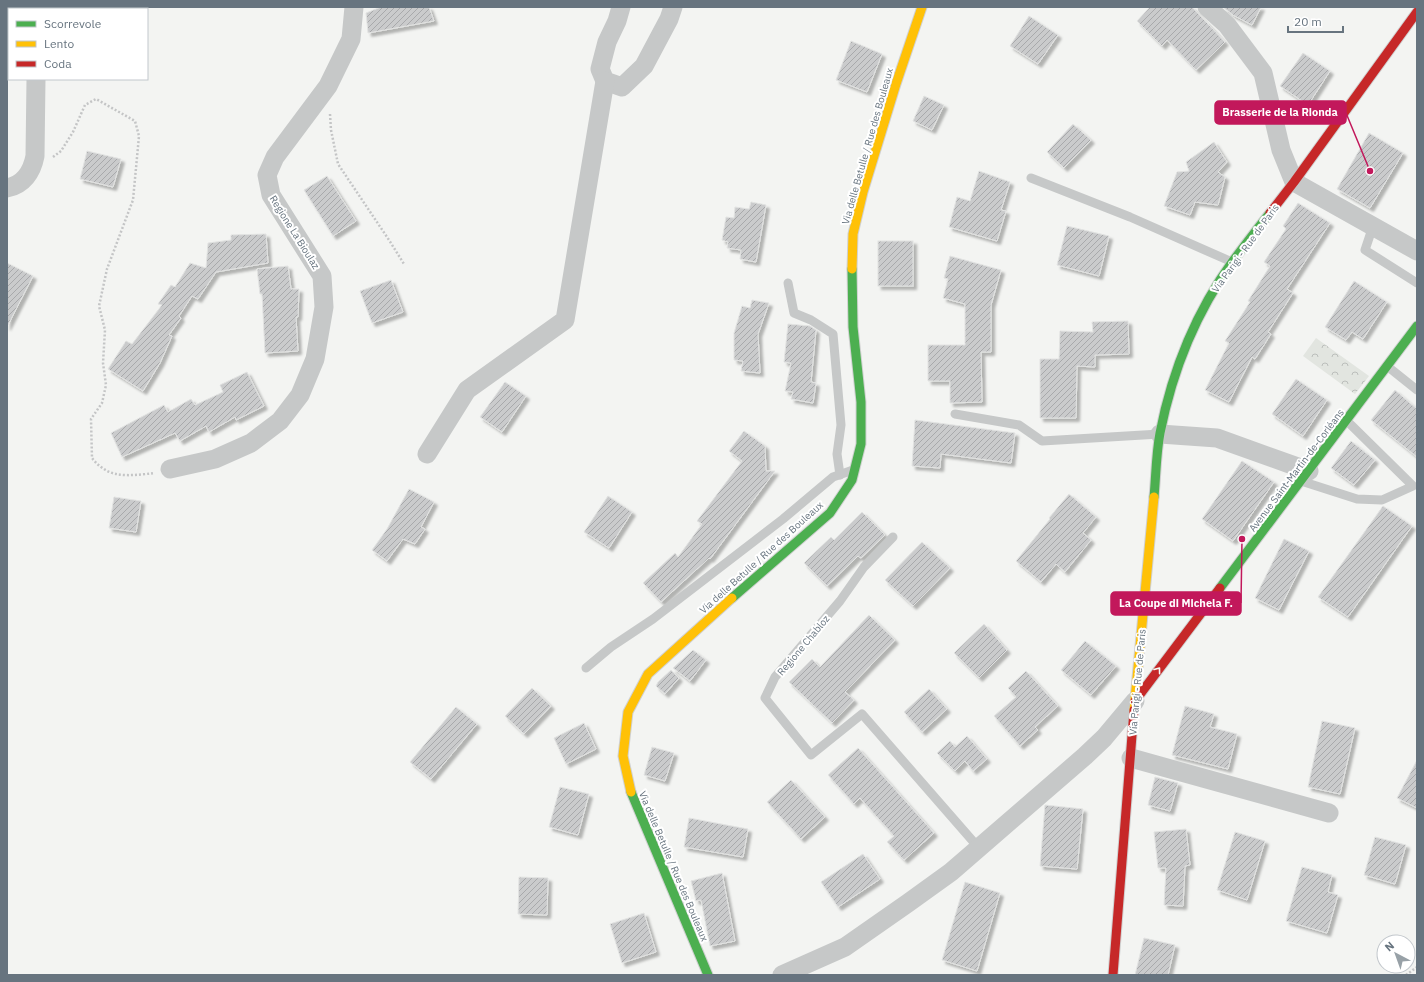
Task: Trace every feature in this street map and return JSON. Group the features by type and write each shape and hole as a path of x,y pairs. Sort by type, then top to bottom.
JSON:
{"street":[{"name":"Regione La Bioulaz","path":"170,469 215,459 251,443 280,421 300,395 312,367 315,359 324,307 322,276 271,195 267,175 275,157 328,86 351,39 354,7"},
{"path":"427,454 467,390 565,320 605,81 600,69 607,42 617,21 621,7"},
{"path":"605,81 622,87 644,66 670,19 673,7"},
{"name":"Via delle Betulle / Rue des Bouleaux","path":"708,975 632,794 623,756 628,712 648,674 706,621 830,513 852,480 861,444 862,402 853,328 853,234 863,192 896,84 922,7"},
{"path":"1207,7 1227,25 1263,72 1281,150 1294,182 1417,251"},
{"name":"Via Parigi - Rue de Paris","path":"1113,975 1135,700 1160,434 1172,385 1189,337 1209,299 1232,262 1294,182 1417,12"},
{"path":"7,188 15,187 21,182 33,167 36,156 36,80"},
{"path":"1394,238 1417,237"},
{"name":"Avenue Saint-Martin-de-Corléans","path":"1135,700 1417,326"},
{"path":"1160,434 1217,438 1305,476"},
{"path":"782,975 845,947 951,872 1104,738 1135,700"},
{"path":"1131,758 1329,813"}],"lane":[{"path":"1031,178 1130,217 1232,262"},
{"path":"1373,226 1365,250 1417,284"},
{"path":"788,283 794,313 811,320 833,334 841,425 837,454 840,475"},
{"path":"1387,366 1417,390"},
{"path":"955,414 1019,425 1042,441 1160,434"},
{"path":"1305,476 1357,499 1382,500 1415,488 1346,420"},
{"path":"586,668 611,647 653,619 783,519 833,478 854,470"},
{"name":"Regione Chabloz","path":"893,537 864,567 840,602 775,677 765,698 810,755 862,714 978,847"}],"path":[{"path":"328,86 331,130 338,164 404,264"},
{"path":"36,156 49,159 61,151 73,132 85,105 96,99 135,121 139,136 133,200 107,269 99,306 105,330 103,363 106,385 102,402 91,419 92,458 104,470 112,473 128,475 151,473 170,469"},
{"path":"1406,975 1417,967"}],"green space":[{"path":"1316,338 1369,376 1355,394 1303,356"}],"building":[{"path":"381,7 429,7 434,21 368,33 366,13"},
{"path":"1150,7 1192,7 1225,42 1196,70 1167,40 1162,46 1137,21"},
{"path":"1223,7 1261,7 1252,25 1233,15"},
{"path":"1029,16 1058,35 1038,64 1010,46"},
{"path":"851,41 882,54 867,92 836,80"},
{"path":"1303,53 1330,71 1308,105 1280,86"},
{"path":"924,96 944,105 932,130 913,121"},
{"path":"1073,124 1091,140 1064,168 1047,152"},
{"path":"1369,133 1403,153 1370,208 1337,189"},
{"path":"1214,142 1227,162 1218,172 1225,177 1218,205 1195,202 1190,215 1164,206 1177,172 1189,171 1186,162"},
{"path":"87,151 121,159 113,187 80,179"},
{"path":"979,171 1010,182 1001,210 1006,211 997,241 949,227 957,197 970,201"},
{"path":"327,176 356,221 333,236 304,190"},
{"path":"751,202 766,205 756,262 740,259 741,250 727,248 728,242 722,240 726,217 734,218 735,207 749,209"},
{"path":"1298,203 1330,223 1287,289 1293,293 1268,332 1271,334 1255,359 1252,357 1229,402 1205,390 1229,343 1225,341 1250,302 1248,301 1270,266 1264,262 1286,229 1283,226"},
{"path":"1067,226 1109,236 1099,276 1057,265"},
{"path":"266,234 268,263 216,272 198,299 192,296 179,316 181,318 169,335 172,336 160,363 143,391 108,369 126,341 132,344 162,305 158,304 171,285 175,287 190,263 206,268 208,243 231,240 231,235"},
{"path":"878,241 913,241 913,286 878,286"},
{"path":"950,256 1001,270 991,305 991,352 981,352 982,402 950,403 950,381 928,381 928,345 965,345 965,304 943,298 948,279 944,278"},
{"path":"7,263 33,276 7,327"},
{"path":"288,266 291,289 299,289 298,317 296,317 298,351 265,353 262,294 260,294 257,269"},
{"path":"391,280 403,312 372,323 360,291"},
{"path":"1354,281 1387,302 1363,339 1352,332 1346,340 1325,327"},
{"path":"752,300 769,303 758,334 760,373 741,371 743,361 734,360 734,333 742,306 750,308"},
{"path":"1128,321 1129,354 1095,355 1095,367 1077,366 1076,418 1040,418 1040,359 1059,359 1060,331 1093,332 1092,322"},
{"path":"788,324 810,326 816,330 811,382 816,383 813,403 791,399 793,392 785,391 791,363 784,362"},
{"path":"247,372 264,406 236,420 235,417 209,432 206,426 180,441 175,433 122,457 111,433 164,405 168,412 191,399 195,405 223,392 220,385"},
{"path":"1296,379 1327,400 1303,436 1272,414"},
{"path":"505,382 526,396 502,432 480,417"},
{"path":"1395,390 1417,409 1417,457 1371,420"},
{"path":"915,420 1015,433 1011,463 941,454 940,468 912,466"},
{"path":"744,431 765,446 766,471 775,471 710,559 709,558 661,602 643,583 675,553 678,557 702,524 697,521 742,461 729,451"},
{"path":"1351,441 1375,460 1354,485 1331,468"},
{"path":"1242,461 1274,482 1233,541 1202,519"},
{"path":"409,489 434,502 421,527 425,529 415,544 403,539 387,561 372,550 387,529"},
{"path":"1069,494 1096,517 1083,533 1091,540 1065,572 1056,564 1041,582 1016,561"},
{"path":"608,496 632,512 609,548 584,532"},
{"path":"114,497 141,501 136,532 109,528"},
{"path":"1383,506 1412,526 1348,617 1318,597"},
{"path":"862,512 885,535 861,558 858,556 827,586 804,563 831,537 834,540"},
{"path":"1284,539 1309,551 1279,610 1255,598"},
{"path":"922,542 950,568 913,606 885,580"},
{"path":"869,615 895,640 845,692 854,700 832,723 789,682 812,659 820,667"},
{"path":"984,624 1007,650 979,678 954,653"},
{"path":"1085,641 1116,666 1091,695 1061,670"},
{"path":"693,650 706,660 690,681 673,668"},
{"path":"671,670 679,678 665,694 656,686 658,682"},
{"path":"1026,671 1058,706 1035,727 1038,730 1020,746 994,716 1016,697 1008,688"},
{"path":"532,688 551,706 524,734 505,716"},
{"path":"929,689 947,709 922,732 904,712"},
{"path":"1185,706 1214,714 1210,727 1237,734 1228,769 1172,755"},
{"path":"456,707 477,724 431,779 410,762"},
{"path":"1322,721 1355,728 1340,794 1308,787"},
{"path":"584,723 596,749 566,764 554,738"},
{"path":"967,736 987,759 973,771 965,761 955,771 937,753 950,741 955,747"},
{"path":"652,747 674,753 665,781 644,775"},
{"path":"858,748 934,833 904,860 887,842 894,836 860,798 854,804 828,775"},
{"path":"1417,760 1417,808 1397,798"},
{"path":"1155,777 1178,783 1170,811 1148,805"},
{"path":"791,780 825,817 801,839 767,802"},
{"path":"560,787 589,794 578,835 549,827"},
{"path":"1045,805 1083,809 1077,869 1040,866"},
{"path":"689,818 748,829 743,857 684,847"},
{"path":"1186,829 1190,865 1185,866 1183,906 1164,905 1166,868 1158,868 1154,832"},
{"path":"1235,832 1265,841 1247,900 1217,890"},
{"path":"1375,837 1406,845 1395,884 1364,875"},
{"path":"863,854 880,879 838,907 821,882"},
{"path":"1302,867 1332,875 1328,892 1338,895 1327,933 1286,921"},
{"path":"722,873 735,941 710,946 701,900 696,901 691,881"},
{"path":"519,877 548,878 547,915 518,914"},
{"path":"965,882 1000,893 977,971 942,960"},
{"path":"644,913 656,952 622,963 610,924"},
{"path":"1144,938 1175,945 1168,975 1135,975"}],"traffic: fast":[{"path":"1154,497 1160,433 1171,388 1187,343 1220,281 1233,261 1270,213"},
{"path":"732,598 830,513 852,480 861,444 861,402 853,327 852,269"},
{"path":"1220,588 1417,326"},
{"path":"631,792 708,975"}],"traffic: slow":[{"path":"852,269 853,234 863,192 896,84 922,7"},
{"path":"1134,710 1154,497"},
{"path":"631,792 623,756 628,712 648,674 732,598"}],"traffic: jam":[{"path":"1270,213 1417,12"},
{"path":"1135,701 1220,588"},
{"path":"1113,975 1134,710"}],"place":[{"name":"Brasserie de la Rionda","path":"1370,171"},
{"name":"La Coupe di Michela F.","path":"1242,539"}]}
